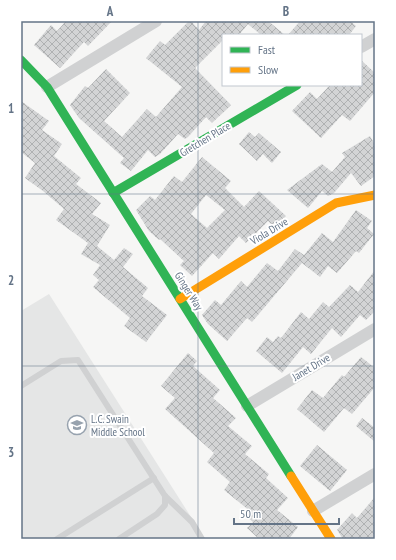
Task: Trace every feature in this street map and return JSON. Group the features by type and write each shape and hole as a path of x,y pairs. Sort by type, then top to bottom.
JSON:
{"street":[{"path":"47,86 156,21"},
{"path":"362,46 375,39"},
{"name":"Ginger Way","path":"21,60 47,86 331,539"},
{"name":"Gretchen Place","path":"113,193 295,86"},
{"name":"Viola Drive","path":"180,299 336,204 375,195"},
{"name":"Janet Drive","path":"247,406 375,329"},
{"path":"313,511 375,474"}],"lane":[{"path":"21,386 61,361 78,360 165,496 192,522 202,539"},
{"path":"57,539 154,478"},
{"path":"119,539 157,514 165,505 165,496"}],"shaded area":[{"name":"L.C. Swain Middle School","path":"49,294 205,539 21,539 21,311"}],"building":[{"path":"66,21 112,21 88,46 84,42 60,68 34,45 51,25 57,31"},
{"path":"189,21 191,21 199,30 206,21 268,21 284,34 260,34 248,24 240,34 222,34 222,41 195,68 231,105 212,123 206,117 185,139 178,134 160,154 155,157 148,150 131,171 120,163 124,158 79,118 70,105 85,86 88,88 106,69 130,93 104,121 122,137 147,109 156,117 182,87 146,58 160,41 165,45"},
{"path":"300,21 350,21 356,26 350,34 289,34"},
{"path":"362,61 375,73 375,92 350,121 342,115 321,138 292,111 310,92 317,99 329,86 362,86"},
{"path":"21,101 49,121 42,130 62,144 54,156 81,178 76,184 101,203 92,214 110,225 97,246 114,260 124,248 133,254 123,267 148,288 142,296 167,315 146,342 124,326 130,318 93,287 99,280 93,275 100,265 81,254 88,243 56,220 64,209 25,178 35,163 21,152"},
{"path":"249,132 255,137 259,133 281,152 272,163 263,154 257,161 239,144"},
{"path":"370,136 375,145 375,176 361,186 351,173 334,193 328,196 322,191 308,208 287,190 322,164 332,172 345,157 342,153"},
{"path":"202,157 231,181 225,188 244,207 259,191 286,216 275,228 268,221 246,243 239,236 219,259 213,253 192,276 180,265 184,261 149,231 136,210 150,196 155,200 174,176 182,182","holes":["206,195 225,210 207,228 191,214"]},
{"path":"356,210 372,221 367,228 374,234 359,253 356,251 337,273 328,266 320,277 302,263 252,322 247,318 227,341 208,324 202,315 215,300 221,305 241,281 247,287 267,263 278,271 295,249 304,255 322,233 333,242"},
{"path":"375,270 375,311 366,320 360,315 341,337 332,328 311,354 303,347 282,373 256,351 267,337 273,342 278,336 281,338 301,312 309,319 323,302 329,307 350,285 358,292"},
{"path":"188,353 197,361 193,366 220,390 213,398 236,418 228,426 252,446 245,454 269,474 266,478 288,498 277,510 298,527 289,539 259,539 247,528 253,522 246,516 250,511 224,490 230,482 207,462 214,453 165,409 175,398 161,386"},
{"path":"361,357 375,368 375,387 352,414 344,408 324,432 297,409 312,390 323,398 342,375 344,377"},
{"path":"362,418 375,428 375,442 356,426"},
{"path":"317,445 347,470 330,491 300,466"},
{"path":"375,497 375,539 343,539 337,530 352,513 357,518"}],"traffic: fast":[{"path":"21,60 47,87 291,476"},
{"path":"113,193 295,86"}],"traffic: slow":[{"path":"180,299 336,203 375,195"},
{"path":"291,476 331,539"}],"place":[{"name":"L.C. Swain Middle School","path":"77,425"}]}
